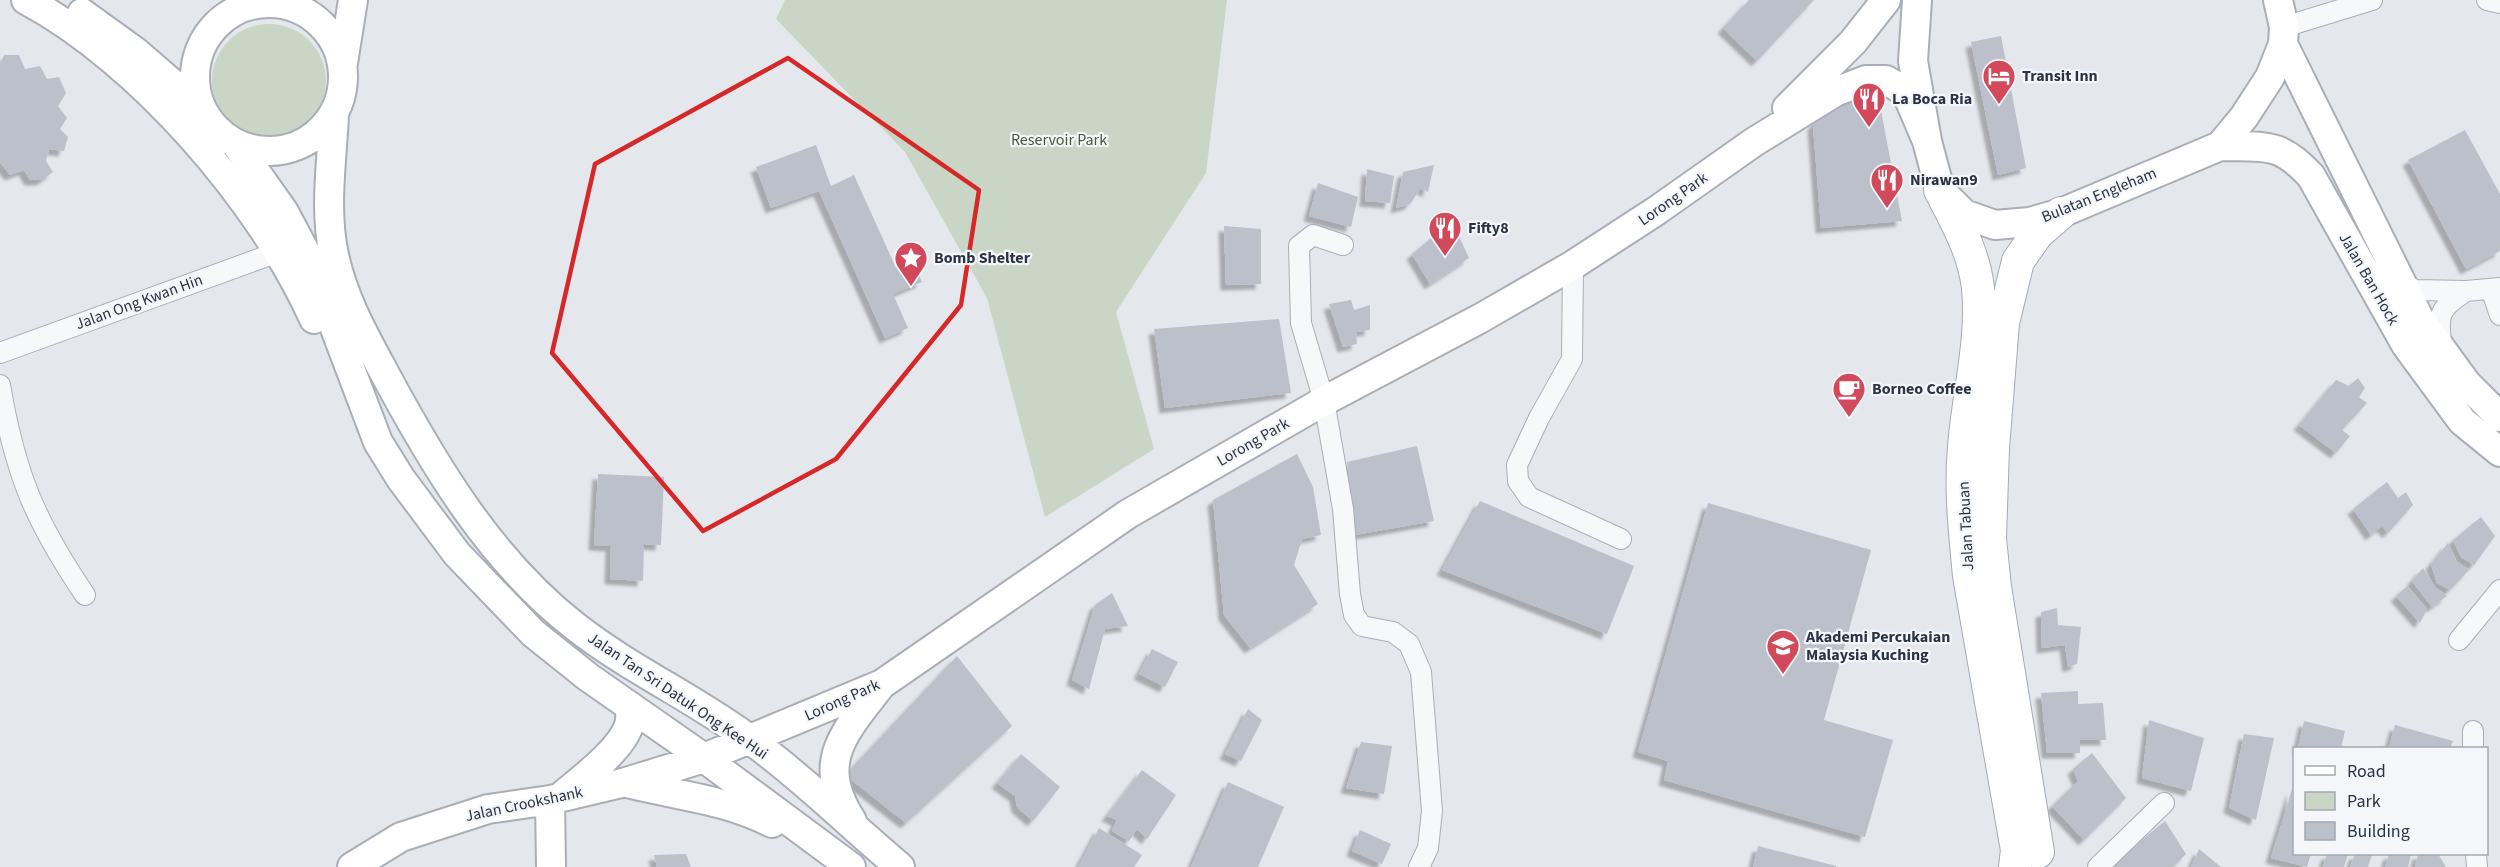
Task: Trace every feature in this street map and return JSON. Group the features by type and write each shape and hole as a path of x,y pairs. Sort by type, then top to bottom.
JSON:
{"main road":[{"path":"26,0 76,29 154,99 226,175 278,252 304,297 325,345 361,401"},
{"path":"58,0 83,14 135,52 202,109 216,129 236,144 258,151 280,151 291,148 320,132 334,115 343,91 343,65 353,0"},
{"path":"1754,142 1853,42 1886,0"},
{"path":"1917,0 1913,61 1927,141 1940,190"},
{"path":"2278,0 2284,36"},
{"path":"202,109 195,88 195,66 201,45 213,27 243,2 289,2 306,12 323,25 336,44 343,65"},
{"name":"Bulatan Engleham","path":"1940,190 1964,214 1995,225 2030,222 2061,213 2220,146 2244,117 2270,77 2284,36"},
{"name":"Jalan Ban Hock","path":"2284,36 2398,280 2443,353 2466,383 2500,417"},
{"path":"1754,142 1834,92 1866,80 1886,80 1906,92 1927,141"},
{"name":"Jalan Tan Sri Datuk Ong Kee Hui","path":"334,115 331,223 334,254 349,306 447,482 495,546 573,625 615,657 752,741 900,867"},
{"name":"Lorong Park","path":"704,758 752,741 882,684 1128,514 1324,401 1481,318 1573,265 1656,211 1754,142"},
{"name":"Jalan Tan Sri Datuk Ong Kee Hui","path":"236,144 284,212 308,257 361,401 383,452 457,554 533,633 588,677 704,758 851,867"},
{"name":"Jalan Ban Hock","path":"2220,146 2275,148 2295,159 2303,167 2311,176 2406,345 2462,421 2500,452"},
{"name":"Jalan Tabuan","path":"1940,190 1971,255 1978,287 1979,321 1964,450 1965,530 1974,607 2017,850 2015,867"},
{"name":"Jalan Tabuan","path":"2037,867 2039,847 1995,587 1990,539 1993,448 2003,323 2018,261 2037,234 2061,213"},
{"path":"860,834 842,805 833,780 836,756 846,731 882,684"},
{"path":"551,867 556,798 591,771 619,741 629,726 630,706"},
{"name":"Jalan Crookshank","path":"352,867 401,837 488,809 556,798 626,782 704,758"},
{"path":"626,782 715,800 746,810 851,867"}],"street":[{"path":"2284,36 2372,0"},
{"path":"2487,0 2500,3"},
{"path":"1343,245 1313,235 1299,246 1301,323 1324,401 1343,510 1354,615 1362,626 1393,632 1409,644 1422,672 1423,720 1432,811 1428,848 1419,867"},
{"name":"Jalan Ong Kwan Hin","path":"0,353 278,252"},
{"path":"1573,265 1572,359 1516,465 1518,481 1529,497 1621,539"},
{"path":"2398,280 2415,290 2496,289 2500,315"},
{"path":"2443,353 2440,314 2446,304 2466,291"},
{"path":"0,385 13,452 35,513 85,595"},
{"path":"2459,640 2500,590"},
{"path":"2098,867 2164,803"}],"highlighted area":[{"path":"788,58 979,190 961,305 836,459 703,531 552,353 595,164"}],"green space":[{"name":"Reservoir Park","path":"785,0 1227,0 1206,173 1116,312 1154,449 1045,517 987,298 905,152 776,19"},
{"path":"269,24 291,29 309,41 321,59 326,81 321,103 309,121 291,133 269,138 247,133 229,121 217,103 212,81 217,59 229,41 247,29"}],"building":[{"path":"1749,0 1814,0 1757,61 1723,28"},
{"name":"Transit Inn","path":"2001,36 2026,168 1998,175 1971,42"},
{"path":"4,55 19,55 25,69 40,66 47,79 59,77 66,93 58,106 67,118 60,129 68,137 64,151 49,149 46,161 53,172 42,180 30,180 24,170 10,175 0,162 0,64"},
{"path":"1835,98 1879,100 1902,221 1821,228 1813,125"},
{"path":"2465,130 2500,194 2500,251 2466,269 2408,160"},
{"path":"816,145 831,186 854,175 896,268 912,261 922,282 893,294 908,328 885,338 819,191 771,208 756,167"},
{"path":"1434,165 1428,192 1421,188 1410,204 1396,208 1403,172"},
{"path":"1367,169 1394,176 1390,203 1365,201"},
{"path":"1318,183 1358,197 1351,227 1309,216"},
{"path":"1452,221 1469,258 1430,284 1412,254"},
{"path":"1224,226 1261,229 1261,284 1226,285"},
{"path":"1351,300 1354,310 1370,305 1370,330 1356,332 1357,344 1343,347 1329,304"},
{"path":"1279,319 1291,393 1165,408 1154,329"},
{"path":"2358,378 2365,388 2359,397 2367,403 2342,430 2350,436 2336,453 2299,425 2336,380 2349,386"},
{"path":"1417,446 1434,521 1355,535 1347,462"},
{"path":"1297,454 1313,487 1321,535 1302,539 1294,565 1318,604 1250,648 1224,615 1213,500"},
{"path":"598,474 664,477 661,545 644,544 643,581 610,579 611,546 594,545"},
{"path":"2387,482 2398,498 2406,492 2413,505 2388,533 2382,526 2371,535 2353,509"},
{"path":"1480,501 1634,566 1607,634 1442,570"},
{"path":"1708,503 1871,550 1824,720 1893,740 1865,837 1664,780 1668,761 1638,752"},
{"path":"2481,517 2495,536 2474,565 2461,557 2453,540"},
{"path":"2448,543 2457,562 2469,570 2450,590 2437,583 2431,564"},
{"path":"2423,568 2435,587 2447,596 2432,607 2412,581"},
{"path":"2407,586 2427,609 2420,623 2396,596"},
{"path":"1112,593 1128,626 1105,629 1089,689 1072,680 1095,605"},
{"path":"2057,608 2058,625 2081,627 2077,664 2068,667 2065,645 2042,648 2041,612"},
{"path":"1152,649 1178,662 1165,687 1139,674"},
{"path":"957,656 1012,726 906,823 845,775"},
{"path":"2078,691 2078,704 2103,703 2106,740 2080,740 2080,753 2047,753 2041,693"},
{"path":"1248,709 1262,720 1241,761 1225,754"},
{"path":"2149,720 2204,738 2191,791 2142,778"},
{"path":"2304,721 2345,731 2341,747 2298,747"},
{"path":"2395,725 2453,741 2450,747 2389,747"},
{"path":"2244,734 2274,738 2256,820 2229,808"},
{"path":"1361,742 1392,746 1384,794 1346,788"},
{"path":"2092,753 2126,798 2084,840 2052,806 2078,781 2073,769"},
{"path":"1021,754 1060,787 1033,821 1017,807 1015,796 997,783"},
{"path":"1142,770 1176,795 1147,839 1137,829 1129,841 1112,831 1117,820 1107,816"},
{"path":"1228,782 1284,807 1258,867 1191,867"},
{"path":"2292,789 2293,855 2311,855 2307,867 2271,858"},
{"path":"2165,821 2186,854 2173,867 2109,867"},
{"path":"1099,828 1142,855 1134,867 1078,867"},
{"path":"1360,830 1391,844 1382,864 1352,851"},
{"path":"1758,846 1836,866 1836,867 1753,867"},
{"path":"2199,849 2221,867 2191,867"},
{"path":"686,854 691,867 657,867 654,855"},
{"path":"2327,855 2348,855 2344,867 2323,867"},
{"path":"2355,855 2372,855 2368,867 2350,867"},
{"path":"2389,855 2411,855 2408,867 2385,867"},
{"path":"2418,855 2439,855 2446,867 2415,867"}],"place":[{"name":"Transit Inn","path":"1999,105"},
{"name":"La Boca Ria","path":"1869,128"},
{"name":"Nirawan9","path":"1887,209"},
{"name":"Fifty8","path":"1445,257"},
{"name":"Bomb Shelter","path":"911,287"},
{"name":"Borneo Coffee","path":"1849,418"},
{"name":"Akademi Percukaian Malaysia Kuching","path":"1783,675"}]}
